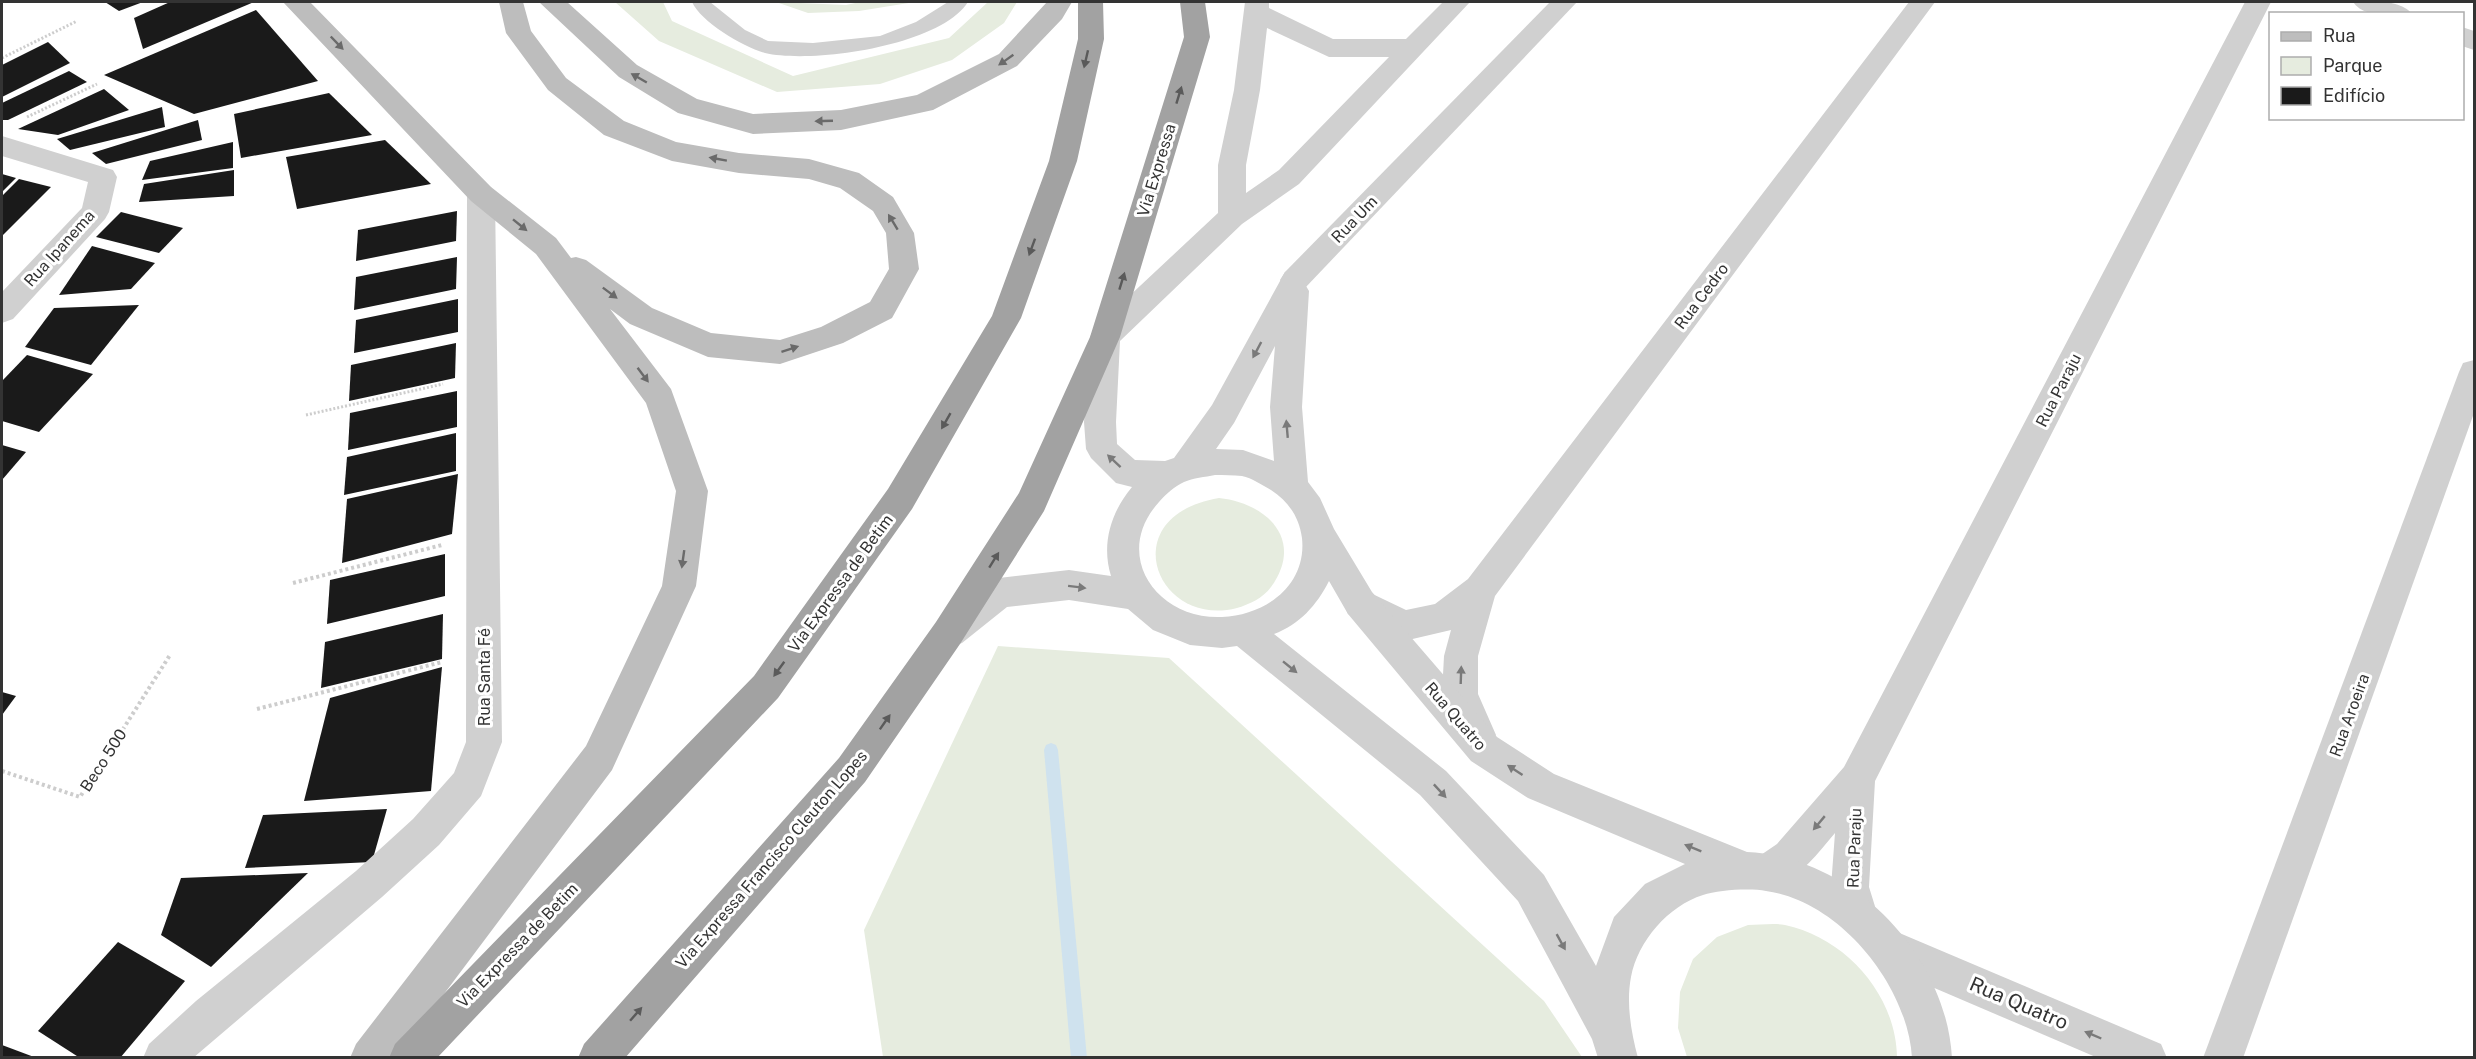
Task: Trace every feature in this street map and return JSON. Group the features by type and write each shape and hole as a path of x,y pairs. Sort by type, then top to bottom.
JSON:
{"highway":[{"name":"Via Expressa de Betim","path":"409,1058 766,687 900,499 1006,318 1063,161 1090,39 1090,2"},
{"name":"Via Expressa","path":"1105,337 1197,37 1193,2"},
{"name":"Via Expressa Francisco Cleuton Lopes","path":"598,1058 852,770 948,633 1032,501 1105,337"}],"main road":[{"path":"296,2 481,194 640,316 708,345 780,352 832,335 881,310 904,269 900,233 883,204 849,180 809,169 740,163 672,151 614,128 557,84 519,33 511,2"},
{"path":"552,2 628,71 688,106 753,124 840,120 924,102 1008,60 1053,13 1059,2"},
{"path":"370,1058 599,759 679,586 692,491 660,398 546,246"}],"street":[{"path":"1176,471 1145,493 1129,516 1122,542 1124,570 1137,595 1158,615 1184,628 1214,634 1244,631 1271,621 1294,605 1310,584 1319,560 1320,536 1305,501 1292,487 1270,472 1243,464 1215,462 1176,471 1127,473 1102,449 1100,422 1105,337 1232,217 1289,177 1457,2"},
{"name":"Rua Um","path":"1176,471 1223,414 1295,280 1564,2"},
{"name":"Rua Cedro","path":"1360,603 1404,626 1443,618 1480,590 1922,2"},
{"name":"Rua Paraju","path":"1758,872 1790,857 1857,779 2258,2"},
{"path":"2366,2 2394,12"},
{"path":"1232,217 1232,165 1247,90 1257,7 1329,48 1413,48"},
{"name":"Rua Ipanema","path":"2,146 103,177 95,212 2,311"},
{"name":"Rua Santa Fé","path":"163,1058 369,884 426,832 468,784 484,742 481,194"},
{"path":"1292,487 1286,407 1295,280"},
{"name":"Rua Aroeira","path":"2223,1058 2475,372"},
{"name":"Rua Quatro","path":"1320,536 1360,603 1484,749 1541,786 1758,872 1815,888 1859,916"},
{"path":"948,633 999,593 1069,585 1137,595"},
{"name":"Rua Cedro","path":"1480,590 1461,656 1460,694 1484,749"},
{"path":"1244,631 1433,783 1531,888 1614,1044"},
{"name":"Rua Paraju","path":"1857,779 1850,887 1859,916"},
{"path":"1614,1044 1611,977 1628,931 1659,897 1700,876 1758,872"},
{"path":"1859,916 1890,949 1916,992 1931,1039 1932,1058"},
{"name":"Rua Quatro","path":"1890,949 2147,1058"}],"lane":[{"path":"700,2 715,18 762,46 820,50 882,43 945,14 959,2"}],"path":[{"path":"2,58 77,21"},
{"path":"23,118 97,84"},
{"path":"306,415 482,375"},
{"path":"293,583 483,534"},
{"path":"257,709 436,665 484,643"},
{"name":"Beco 500","path":"2,771 80,797 170,655"}],"green space":[{"path":"615,2 663,2 672,21 793,76 949,38 988,2 1017,2 1004,23 952,60 880,84 777,92 659,41"},
{"path":"776,2 846,5 860,2 915,2 859,11 808,13"},
{"path":"1219,498 1252,507 1266,516 1276,527 1282,540 1284,554 1280,570 1271,587 1260,597 1237,608 1209,610 1185,602 1167,587 1158,568 1156,546 1165,526 1186,509"},
{"path":"998,646 1169,658 1544,1001 1582,1057 883,1057 864,930"},
{"path":"1748,925 1785,925 1828,942 1847,956 1864,973 1888,1012 1897,1057 1687,1057 1678,1028 1680,992 1693,959 1717,937"}],"building":[{"path":"105,2 143,2 119,11"},
{"path":"170,2 254,2 143,49 134,18"},
{"path":"256,10 318,81 194,114 104,75"},
{"path":"48,42 70,63 2,97 2,65"},
{"path":"69,71 87,82 8,120 2,120 2,103"},
{"path":"104,89 129,110 58,135 18,129"},
{"path":"329,93 372,135 241,158 234,114"},
{"path":"162,107 165,127 70,150 57,139"},
{"path":"198,120 202,140 106,164 92,153"},
{"path":"385,140 431,184 297,209 286,157"},
{"path":"233,142 233,168 142,180 150,161"},
{"path":"234,170 234,196 139,202 144,184"},
{"path":"2,174 16,178 2,192"},
{"path":"19,179 51,187 2,236 2,196"},
{"path":"457,211 456,241 356,261 358,230"},
{"path":"121,212 183,228 159,253 96,237"},
{"path":"92,246 155,263 131,289 59,295"},
{"path":"457,257 456,289 354,310 356,277"},
{"path":"458,299 458,332 354,353 356,320"},
{"path":"139,305 91,365 25,347 54,308"},
{"path":"456,343 455,378 349,401 351,365"},
{"path":"27,355 93,374 39,432 2,421 2,381"},
{"path":"457,391 457,427 348,450 350,413"},
{"path":"456,433 456,471 344,495 347,457"},
{"path":"2,445 26,452 2,480"},
{"path":"458,474 452,534 342,563 347,499"},
{"path":"445,554 445,596 327,624 330,580"},
{"path":"443,614 442,659 321,688 325,642"},
{"path":"442,667 431,791 304,801 330,698"},
{"path":"2,692 16,696 2,715"},
{"path":"387,809 372,862 245,868 263,815"},
{"path":"308,873 211,967 161,935 181,878"},
{"path":"118,942 185,981 120,1058 80,1058 38,1031"},
{"path":"2,1045 34,1057 34,1058 2,1058"}],"waterway":[{"path":"1051,750 1079,1058"}]}
